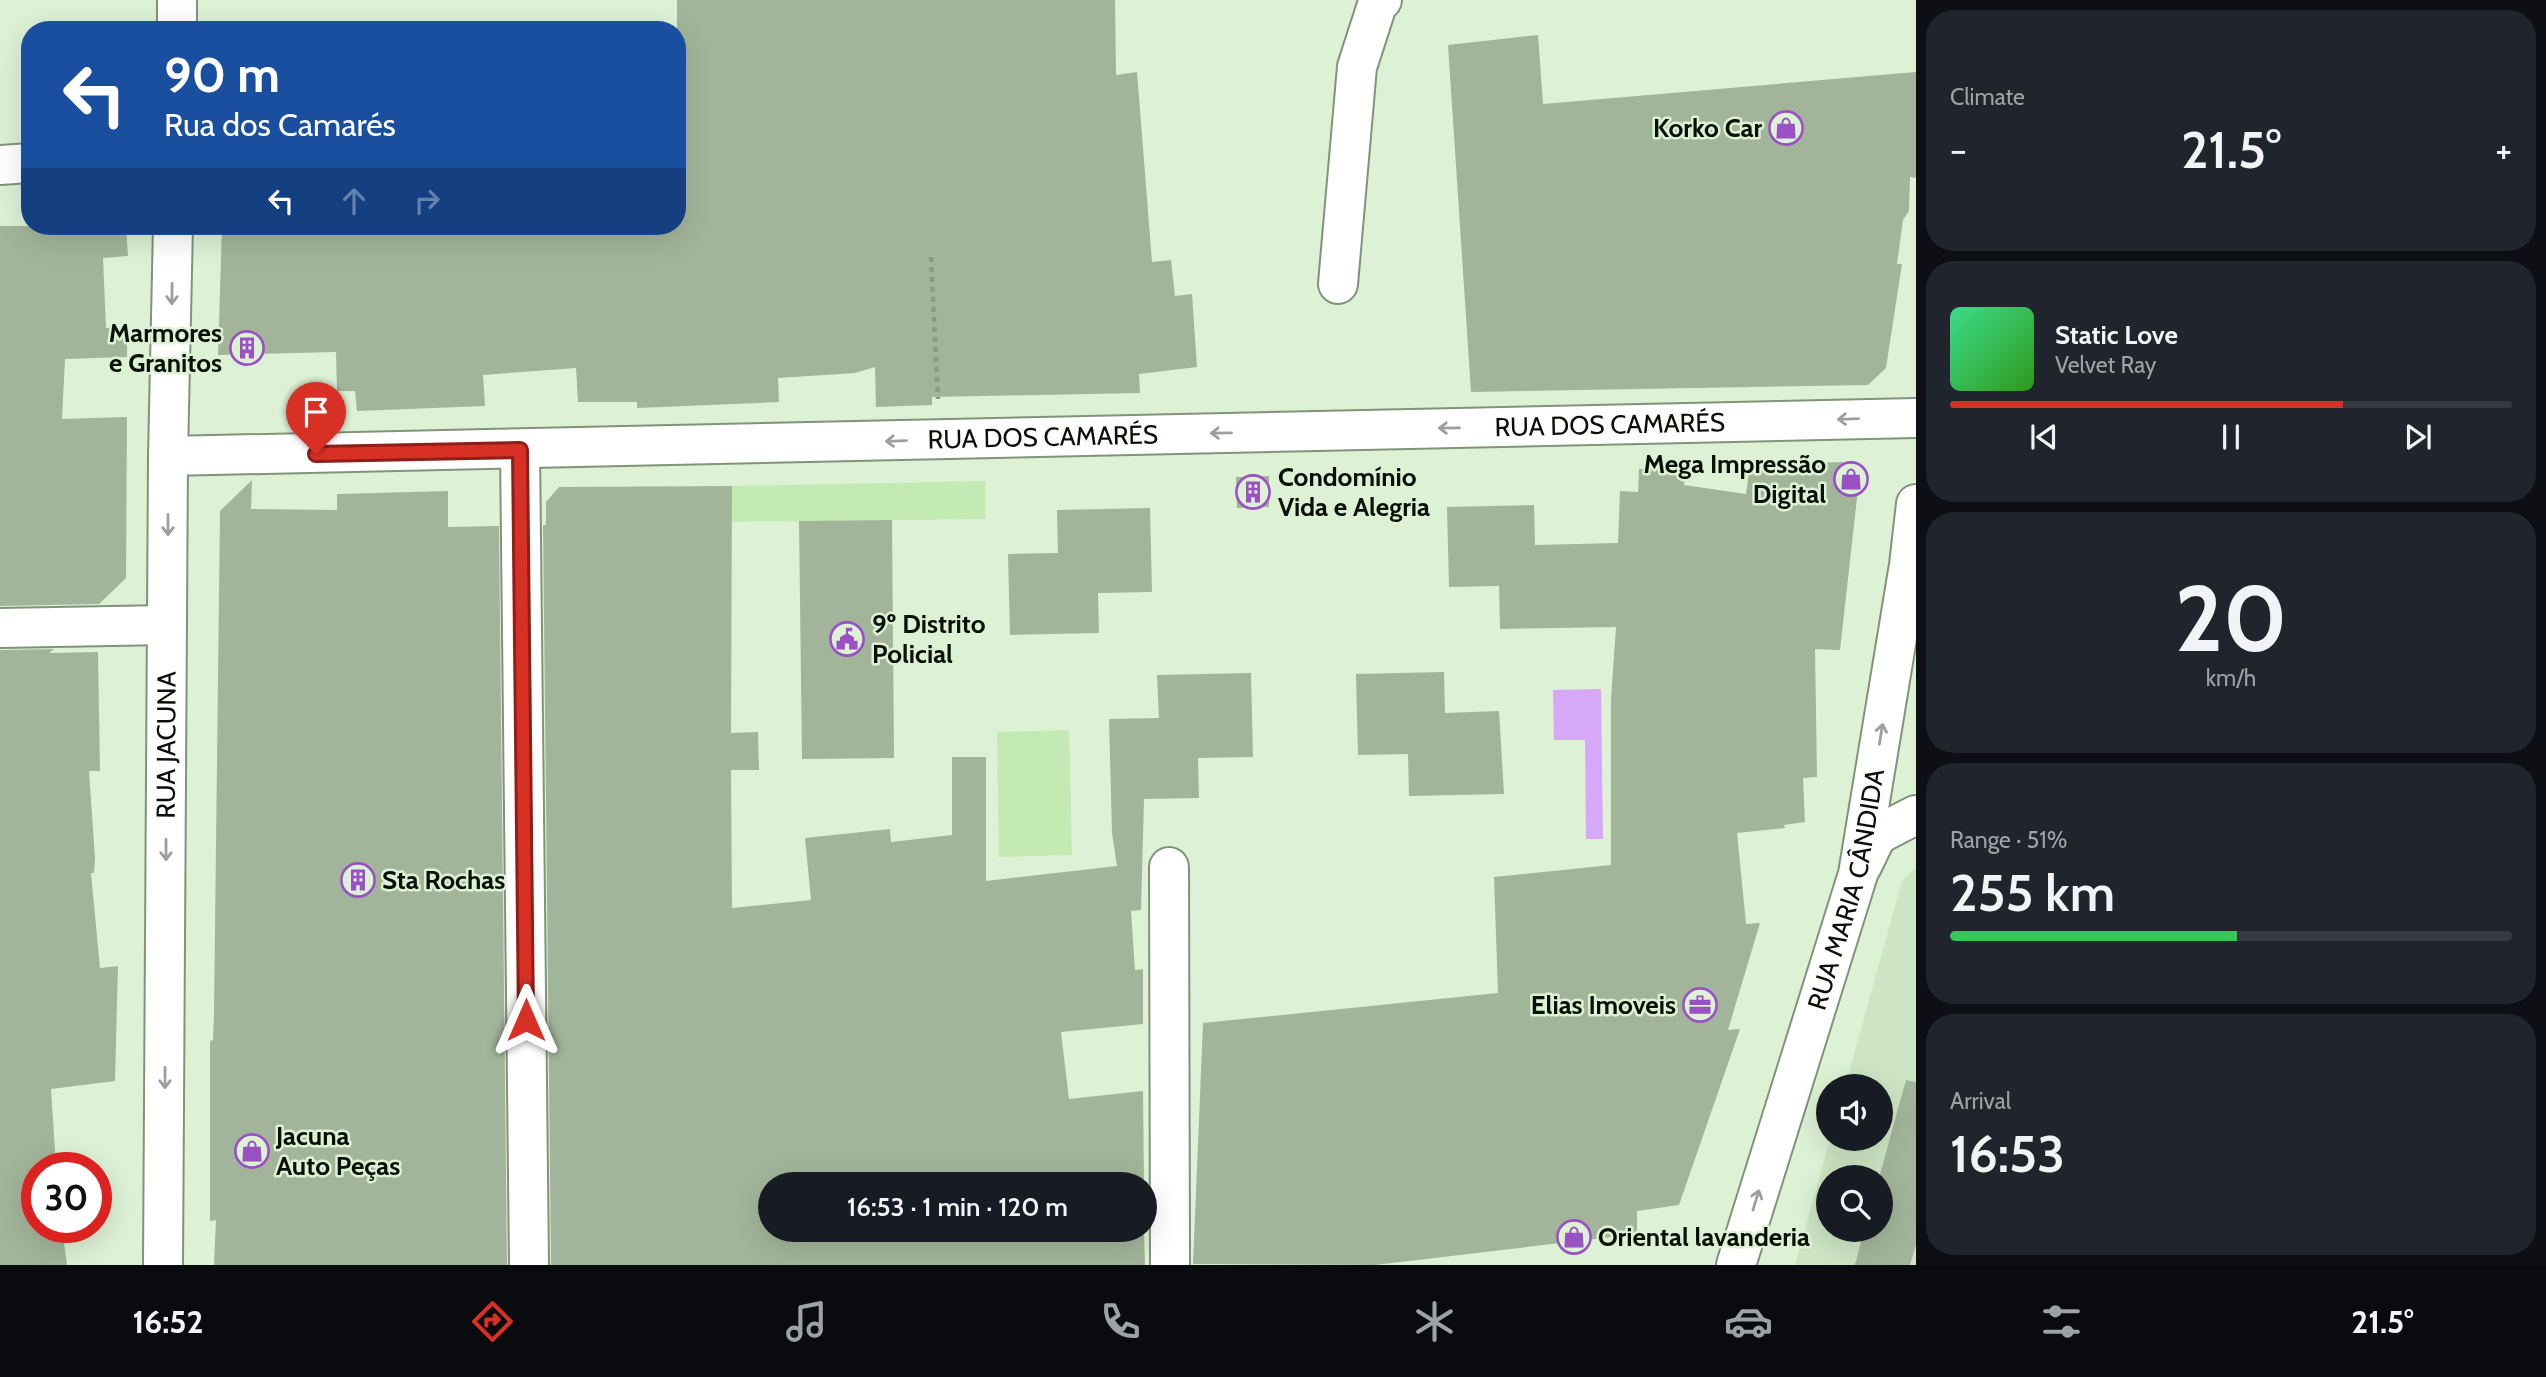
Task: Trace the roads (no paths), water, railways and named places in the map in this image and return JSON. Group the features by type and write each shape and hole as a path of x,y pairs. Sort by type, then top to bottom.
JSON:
{"street":[{"path":"177,0 177,21"},
{"path":"1338,284 1357,67 1377,5 1382,0"},
{"path":"0,165 21,164"},
{"name":"RUA JACUNA","path":"163,1265 168,456 173,235"},
{"name":"RUA DOS CAMARÉS","path":"168,456 1916,418"},
{"path":"520,450 529,1265"},
{"name":"RUA MARIA CÂNDIDA","path":"1736,1265 1858,874 1913,574 1916,504"},
{"path":"0,628 167,625"},
{"path":"1858,874 1877,835 1916,815"},
{"path":"1169,867 1170,1265"}],"place":[{"name":"Korko Car","path":"1786,128"},
{"name":"Marmores e Granitos","path":"247,348"},
{"name":"Mega Impressão Digital","path":"1851,479"},
{"name":"Condomínio Vida e Alegria","path":"1253,492"},
{"name":"9º Distrito Policial","path":"847,639"},
{"name":"Sta Rochas","path":"358,880"},
{"name":"Elias Imoveis","path":"1700,1005"},
{"name":"Jacuna Auto Peças","path":"252,1151"},
{"name":"Oriental lavanderia","path":"1574,1237"}]}
